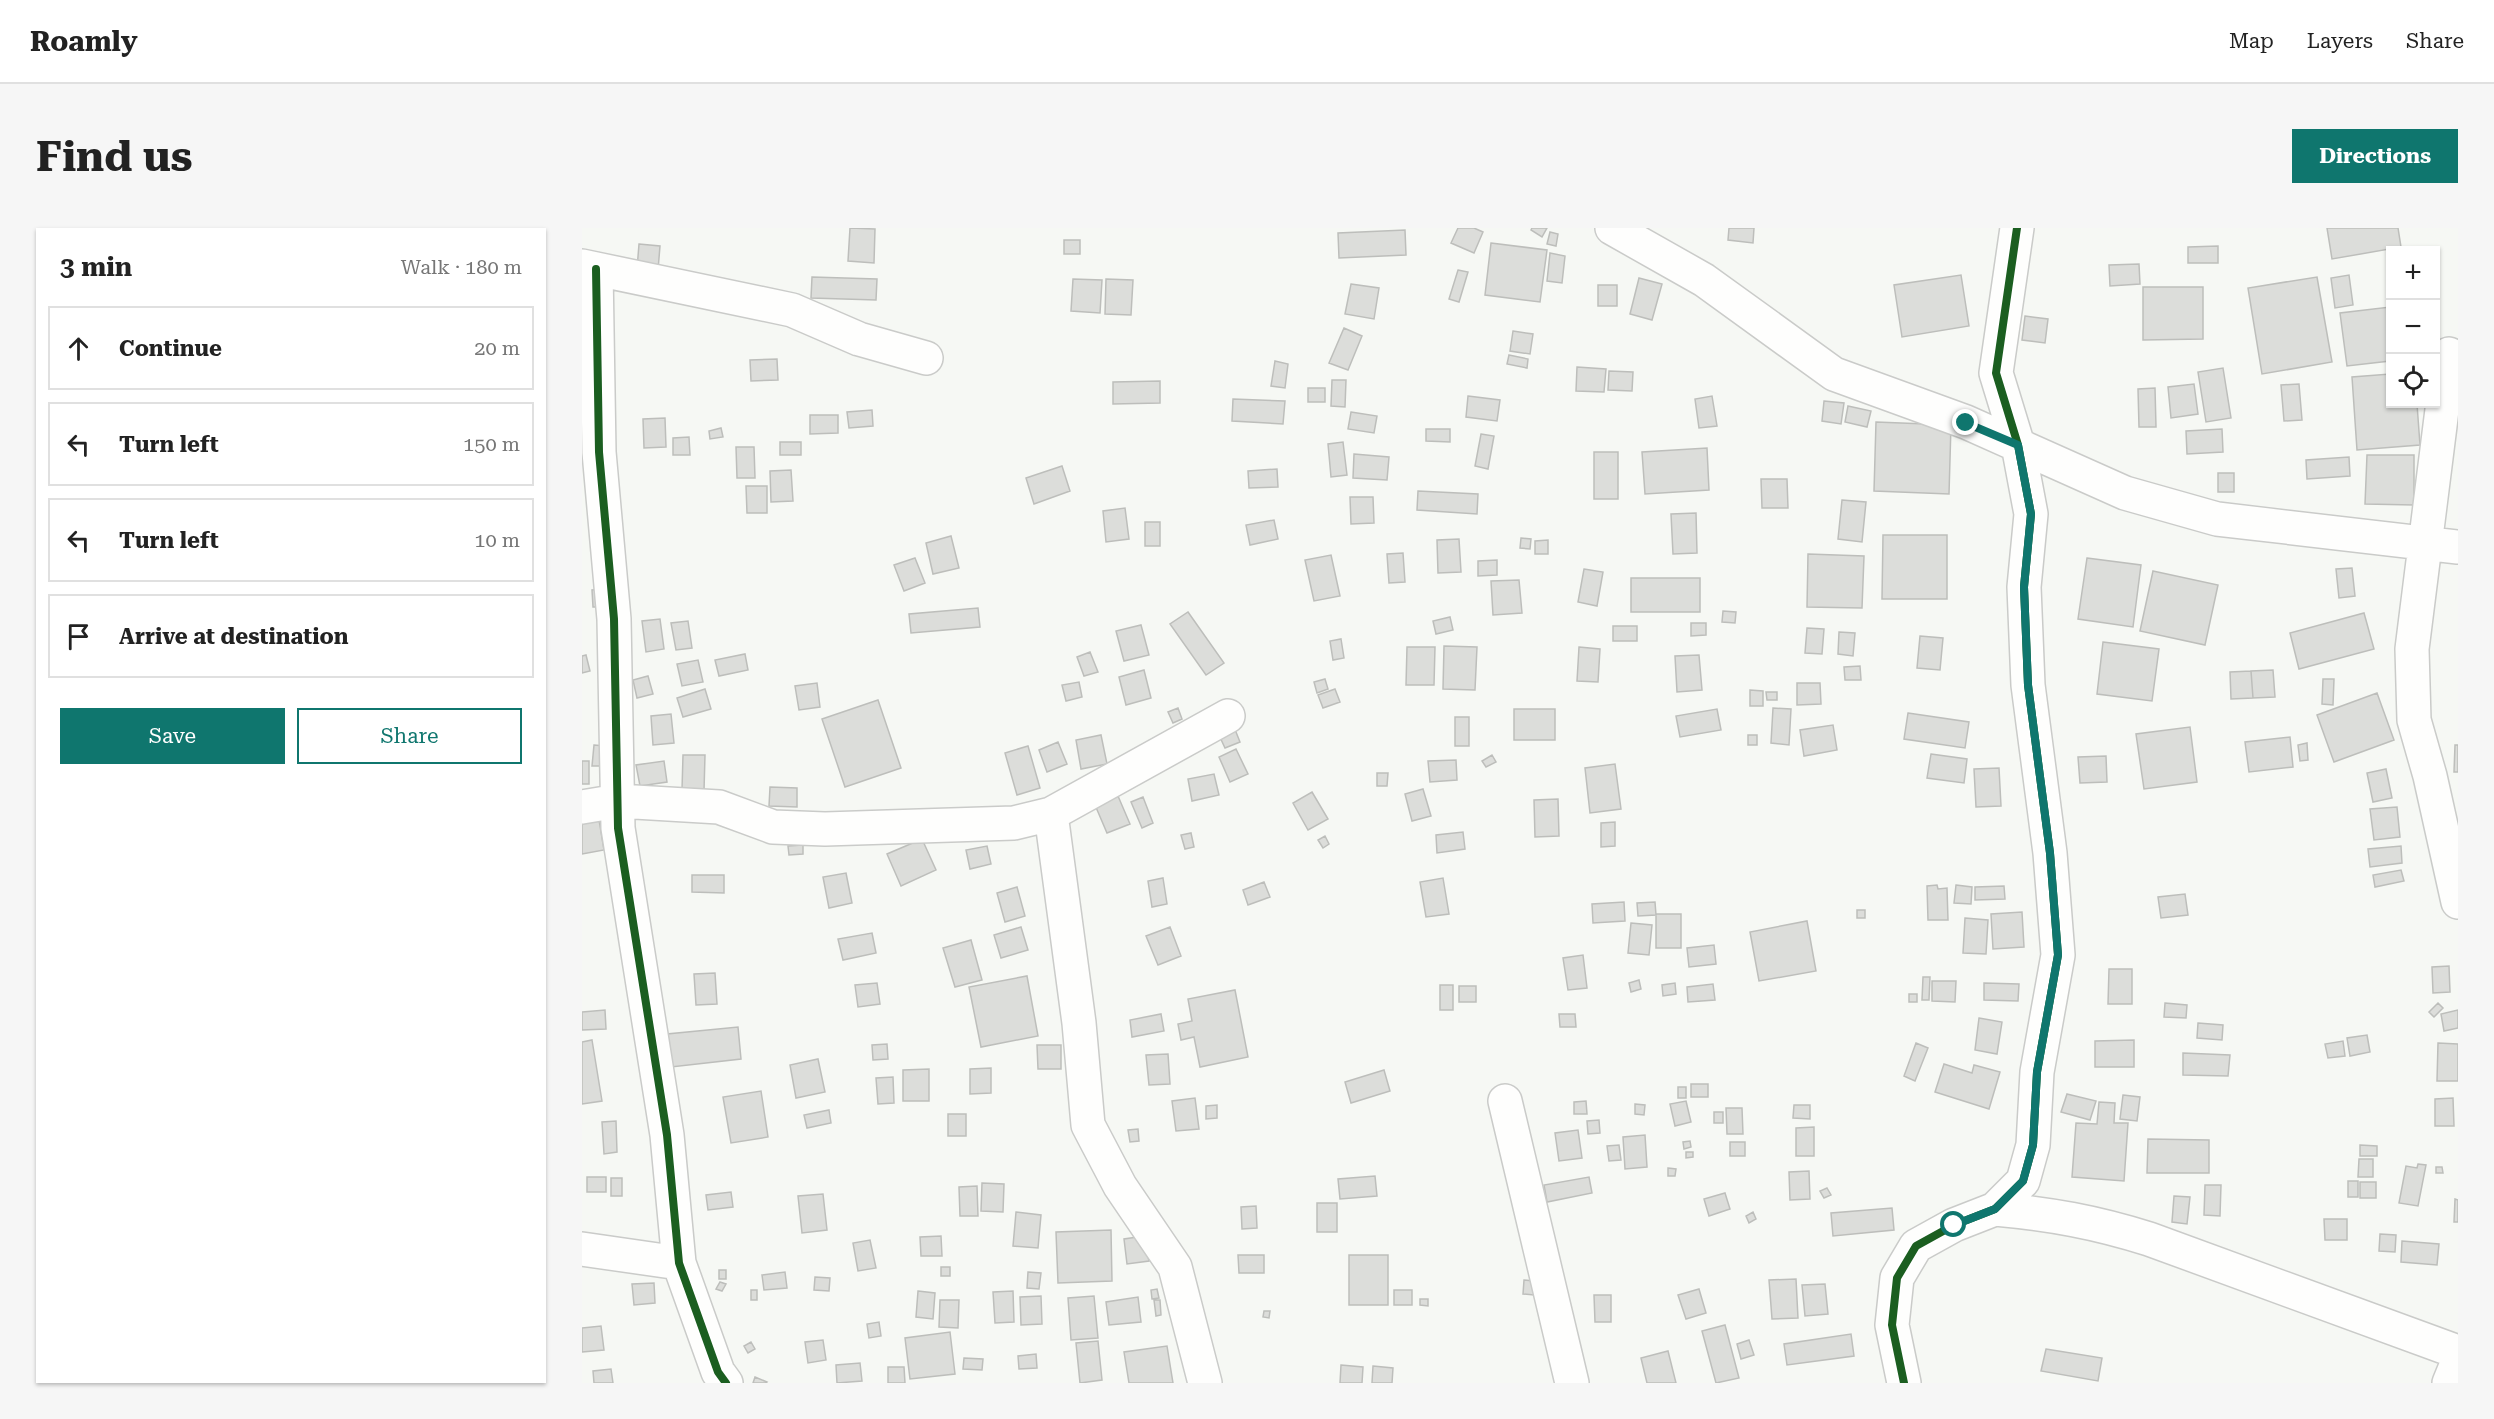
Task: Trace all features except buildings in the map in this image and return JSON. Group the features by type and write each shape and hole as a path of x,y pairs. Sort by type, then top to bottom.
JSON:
{"street":[{"path":"1612,228 1704,280 1834,374 1966,423 2125,493 2217,519 2458,547"},
{"path":"1904,1383 1892,1325 1897,1278 1916,1246 1954,1225 1995,1209 2023,1181 2033,1145 2037,1072 2058,955 2050,853 2028,685 2024,587 2031,514 2018,445 1996,373 2017,228"},
{"path":"719,1379 679,1263 667,1135 618,828 614,619 599,452 589,267 792,310 859,339 926,358"},
{"path":"2449,354 2412,649 2414,720 2430,776 2458,902"},
{"path":"582,807 618,801 719,807 774,827 825,829 1014,823 1051,814 1228,716"},
{"path":"1051,814 1079,1023 1088,1125 1120,1186 1175,1267 1205,1383"},
{"path":"1505,1101 1572,1383"},
{"path":"1995,1209 2047,1214 2119,1229 2458,1352"},
{"path":"582,1249 679,1263"},
{"path":"2449,1383 2458,1361"}],"cycle path":[{"path":"1904,1383 1892,1325 1897,1278 1916,1246 1954,1225 1995,1209 2023,1181 2033,1145 2037,1072 2058,955 2050,853 2028,685 2024,587 2031,514 2018,445 1996,373 2017,228"},
{"path":"596,269 599,452 614,619 618,828 667,1135 679,1263 718,1372 726,1383"}],"route":[{"path":"1954,1225 1995,1209 2023,1181 2033,1145 2037,1072 2058,955 2050,853 2028,685 2024,587 2031,514 2018,445 1966,423"}]}
